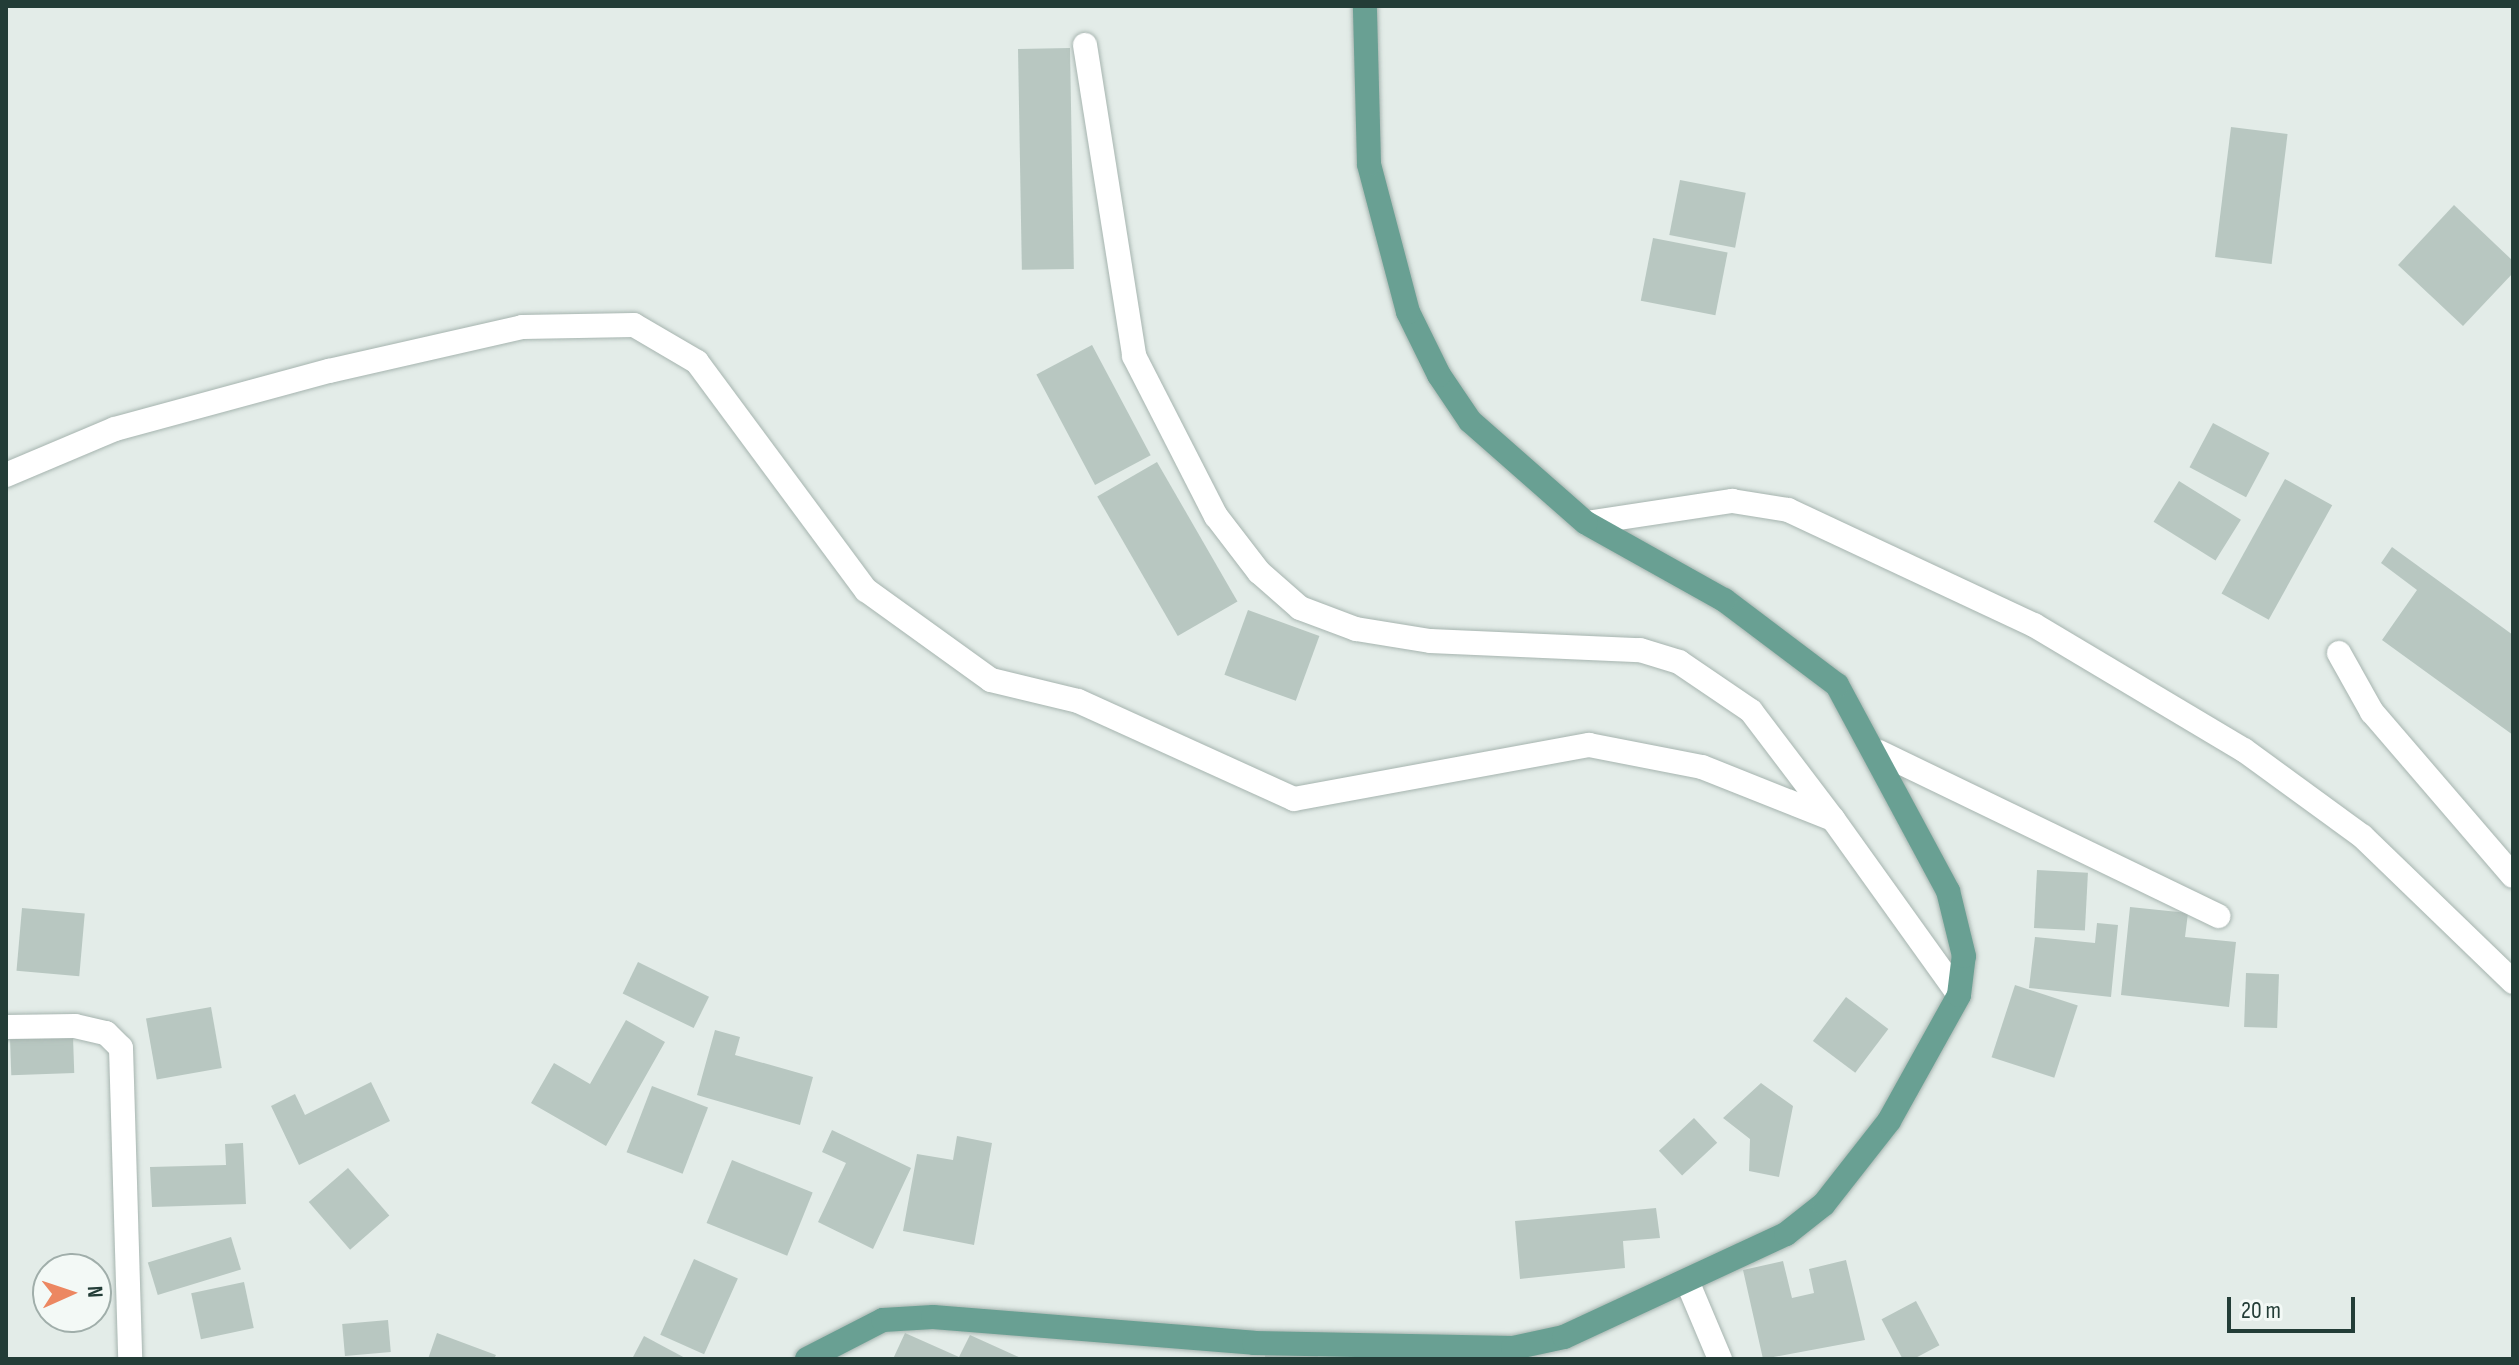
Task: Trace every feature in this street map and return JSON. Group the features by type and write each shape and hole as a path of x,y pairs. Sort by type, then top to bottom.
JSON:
{"main road":[{"path":"807,1359 883,1320 933,1317 1411,1354 1513,1348 1564,1337 1786,1234 1824,1204 1889,1121 1959,995 1960,926 1879,752 1837,685 1810,658 1586,523 1470,421 1408,312 1369,164 1365,6"}],"street":[{"path":"1085,45 1099,172 1134,356 1216,516 1259,572 1300,608 1356,629 1430,641 1640,650 1679,662 1751,711 1959,995"},
{"path":"6,475 115,429 329,371 522,327 634,325 697,362 866,590 991,680 1078,701 1294,799 1589,745 1702,767 1833,819"},
{"path":"1586,523 1732,501 1788,510 2020,618 2244,750 2362,836 2513,982"},
{"path":"2339,653 2372,712 2513,876"},
{"path":"1879,752 2219,916"},
{"path":"6,1027 83,1028 106,1033 121,1048 130,1359"},
{"path":"1687,1281 1720,1359"}],"building":[{"path":"1070,48 1074,269 1022,270 1018,49"},
{"path":"2231,127 2288,134 2272,264 2215,257"},
{"path":"1680,180 1746,193 1735,248 1669,235"},
{"path":"2454,205 2513,261 2513,273 2463,326 2398,265"},
{"path":"1653,238 1728,253 1715,315 1641,301"},
{"path":"1092,345 1151,455 1095,485 1036,375"},
{"path":"2213,423 2270,453 2246,497 2190,467"},
{"path":"1157,462 1238,601 1178,636 1097,496"},
{"path":"2285,479 2332,505 2269,620 2221,594"},
{"path":"2179,481 2241,520 2215,560 2154,522"},
{"path":"2392,547 2513,635 2513,735 2382,640 2417,590 2381,563"},
{"path":"1248,610 1319,636 1296,701 1224,675"},
{"path":"2037,870 2088,873 2085,931 2034,928"},
{"path":"2130,907 2188,913 2185,937 2236,942 2229,1007 2121,995"},
{"path":"22,908 85,913 79,976 17,971"},
{"path":"2097,923 2118,925 2111,997 2029,988 2035,937 2095,943"},
{"path":"638,962 709,997 694,1028 623,993"},
{"path":"2246,973 2279,974 2277,1028 2244,1027"},
{"path":"2015,985 2078,1005 2054,1078 1992,1057"},
{"path":"1846,997 1888,1029 1855,1073 1813,1041"},
{"path":"211,1007 222,1068 157,1080 146,1018"},
{"path":"626,1020 665,1042 606,1146 531,1103 554,1063 590,1084"},
{"path":"715,1030 740,1037 735,1055 813,1077 800,1125 697,1095"},
{"path":"73,1037 74,1073 11,1075 10,1039"},
{"path":"371,1082 390,1121 299,1165 271,1106 295,1094 305,1115"},
{"path":"1761,1083 1793,1106 1779,1177 1749,1171 1750,1139 1723,1118"},
{"path":"652,1086 708,1108 683,1174 627,1152"},
{"path":"1694,1118 1717,1143 1682,1176 1659,1151"},
{"path":"832,1130 911,1168 873,1249 818,1222 846,1163 822,1152"},
{"path":"957,1136 992,1143 974,1245 903,1231 917,1154 953,1160"},
{"path":"243,1143 246,1204 152,1207 150,1167 226,1165 225,1144"},
{"path":"732,1160 813,1193 787,1256 707,1223"},
{"path":"348,1168 389,1216 350,1250 309,1202"},
{"path":"1656,1208 1660,1238 1623,1241 1625,1268 1520,1279 1515,1221"},
{"path":"231,1237 241,1270 158,1295 148,1262"},
{"path":"694,1259 738,1279 704,1354 660,1335"},
{"path":"1846,1260 1865,1340 1763,1359 1743,1270 1783,1261 1792,1298 1814,1293 1809,1269"},
{"path":"244,1282 254,1328 201,1339 191,1293"},
{"path":"1916,1301 1939,1345 1913,1359 1903,1359 1882,1319"},
{"path":"388,1320 391,1352 345,1356 342,1324"},
{"path":"437,1333 496,1355 494,1359 428,1359"},
{"path":"905,1333 959,1357 970,1335 1023,1359 893,1359"},
{"path":"644,1336 687,1359 632,1359"},
{"path":"1265,1353 1318,1354 1318,1359 1265,1359"}]}
